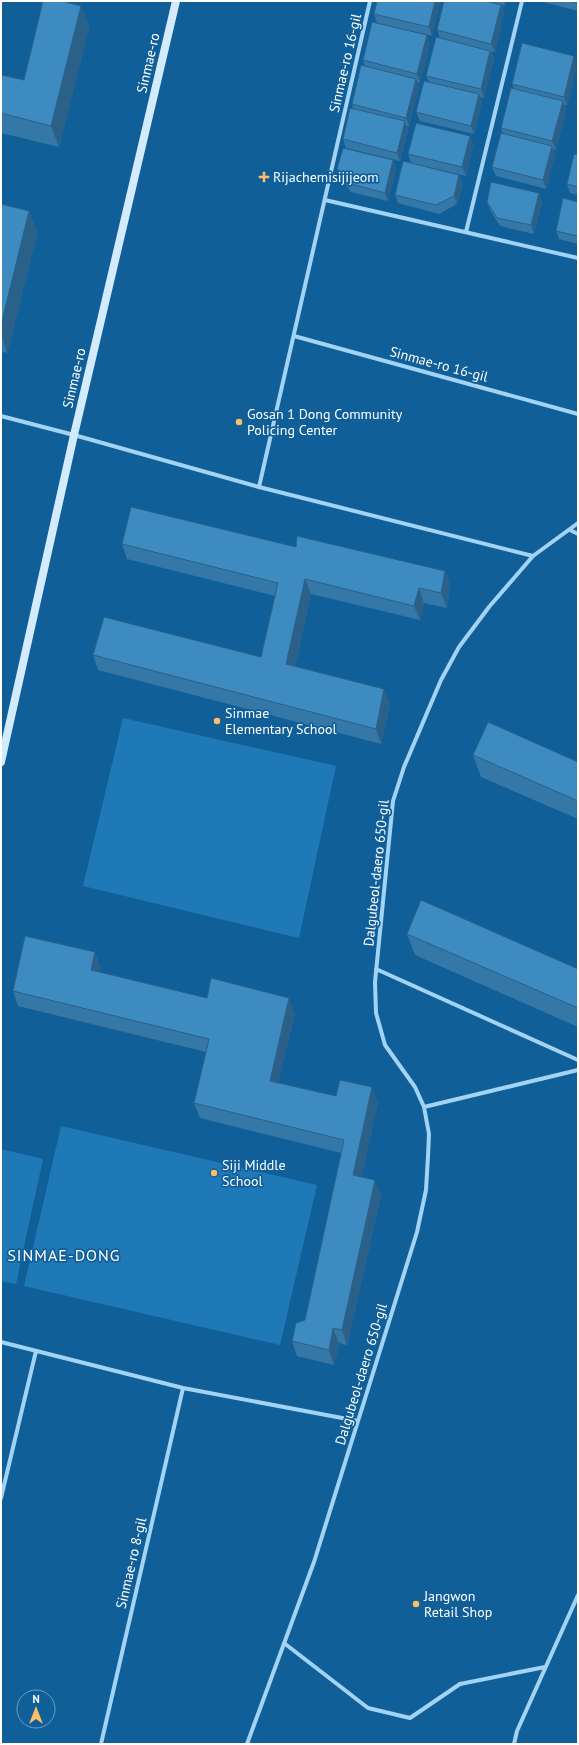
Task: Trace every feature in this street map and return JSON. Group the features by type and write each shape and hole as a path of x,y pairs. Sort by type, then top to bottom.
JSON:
{"street":[{"name":"Sinmae-ro","path":"1,762 74,435 176,1"},
{"name":"Sinmae-ro 16-gil","path":"259,487 370,1"},
{"path":"466,232 522,1"},
{"path":"325,200 578,258"},
{"name":"Sinmae-ro 16-gil","path":"294,336 578,414"},
{"path":"1,416 259,487 533,556"},
{"name":"Dalgubeol-daero 650-gil","path":"247,1744 314,1562 420,1218 426,1190 429,1134 424,1107 415,1087 384,1045 376,1013 376,969 393,801 404,766 441,680 460,647 490,607 533,556 578,523"},
{"path":"570,530 578,534"},
{"path":"376,969 578,1060"},
{"path":"424,1107 578,1070"},
{"path":"1,1342 183,1388 358,1421"},
{"path":"1,1498 36,1351"},
{"name":"Sinmae-ro 8-gil","path":"101,1744 183,1388"},
{"path":"514,1744 517,1731 578,1595"},
{"path":"284,1643 368,1708 410,1718 460,1684 545,1667"}],"shaded area":[{"path":"123,718 336,766 299,938 83,886"},
{"path":"61,1126 317,1185 280,1345 24,1286"},
{"path":"1,1149 43,1159 16,1284 1,1281"}],"building":[{"path":"43,1 62,1 81,6 51,126 1,113 1,75 24,80"},
{"path":"377,1 435,1 429,27 374,14"},
{"path":"444,1 486,1 501,5 491,44 437,30"},
{"path":"372,22 427,35 417,74 363,60"},
{"path":"436,37 490,51 481,89 426,76"},
{"path":"522,43 574,56 564,97 512,84"},
{"path":"361,65 416,79 406,118 352,104"},
{"path":"424,81 479,94 471,126 416,112"},
{"path":"511,88 563,101 552,141 501,128"},
{"path":"350,108 405,121 397,153 343,139"},
{"path":"416,123 470,136 462,167 408,154"},
{"path":"501,133 552,146 543,180 492,167"},
{"path":"343,148 393,160 385,193 348,183 337,169"},
{"path":"574,154 578,155 578,187 567,184"},
{"path":"403,161 459,175 454,196 436,205 395,195"},
{"path":"491,182 539,193 531,225 497,218 487,202"},
{"path":"563,198 578,202 578,236 556,231"},
{"path":"1,204 29,211 1,325"},
{"path":"131,507 296,547 297,536 445,571 441,593 419,588 414,606 305,579 286,664 384,689 376,729 93,655 104,617 261,657 278,583 122,544"},
{"path":"488,722 578,762 578,801 473,755"},
{"path":"421,900 578,969 578,1008 407,934"},
{"path":"25,936 95,952 91,970 207,998 211,978 289,998 270,1081 336,1096 340,1080 372,1087 353,1175 375,1180 342,1330 333,1328 329,1350 292,1341 296,1323 305,1320 344,1140 194,1103 209,1039 13,991"}],"place":[{"name":"Rijachemisijijeom","path":"264,177"},
{"name":"Gosan 1 Dong Community Policing Center","path":"239,422"},
{"name":"Sinmae Elementary School","path":"217,721"},
{"name":"Siji Middle School","path":"214,1173"},
{"name":"Jangwon Retail Shop","path":"416,1604"}],"district":[{"name":"SINMAE-DONG","path":"64,1255"}]}
